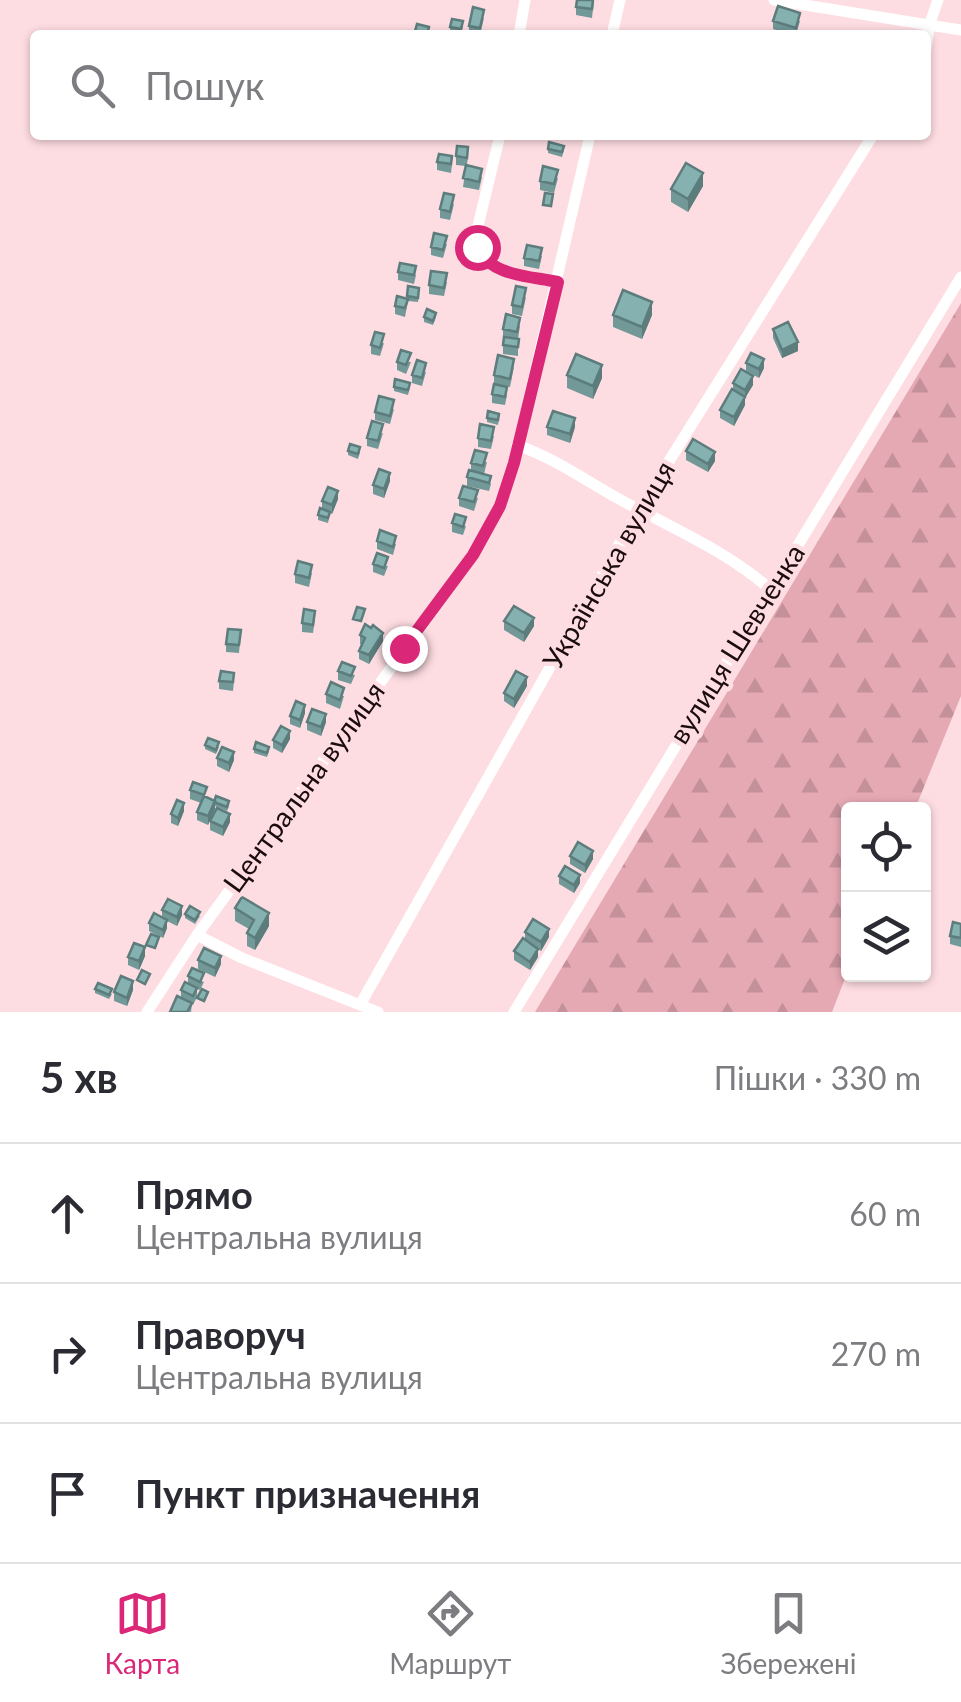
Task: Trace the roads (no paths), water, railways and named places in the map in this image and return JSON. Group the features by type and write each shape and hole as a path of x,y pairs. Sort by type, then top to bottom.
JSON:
{"street":[{"path":"521,30 525,0"},
{"path":"613,30 620,0"},
{"path":"774,0 961,30"},
{"path":"928,30 938,0"},
{"path":"499,140 476,234 477,247 492,267 558,282"},
{"name":"Центральна вулиця","path":"147,1012 197,935 473,555 500,506 558,282 589,140"},
{"name":"Українська вулиця","path":"360,1004 639,510 870,140"},
{"name":"вулиця Шевченка","path":"514,1012 961,277"},
{"path":"517,445 554,458 693,538 771,590"},
{"path":"197,935 242,958 378,1012"}]}
